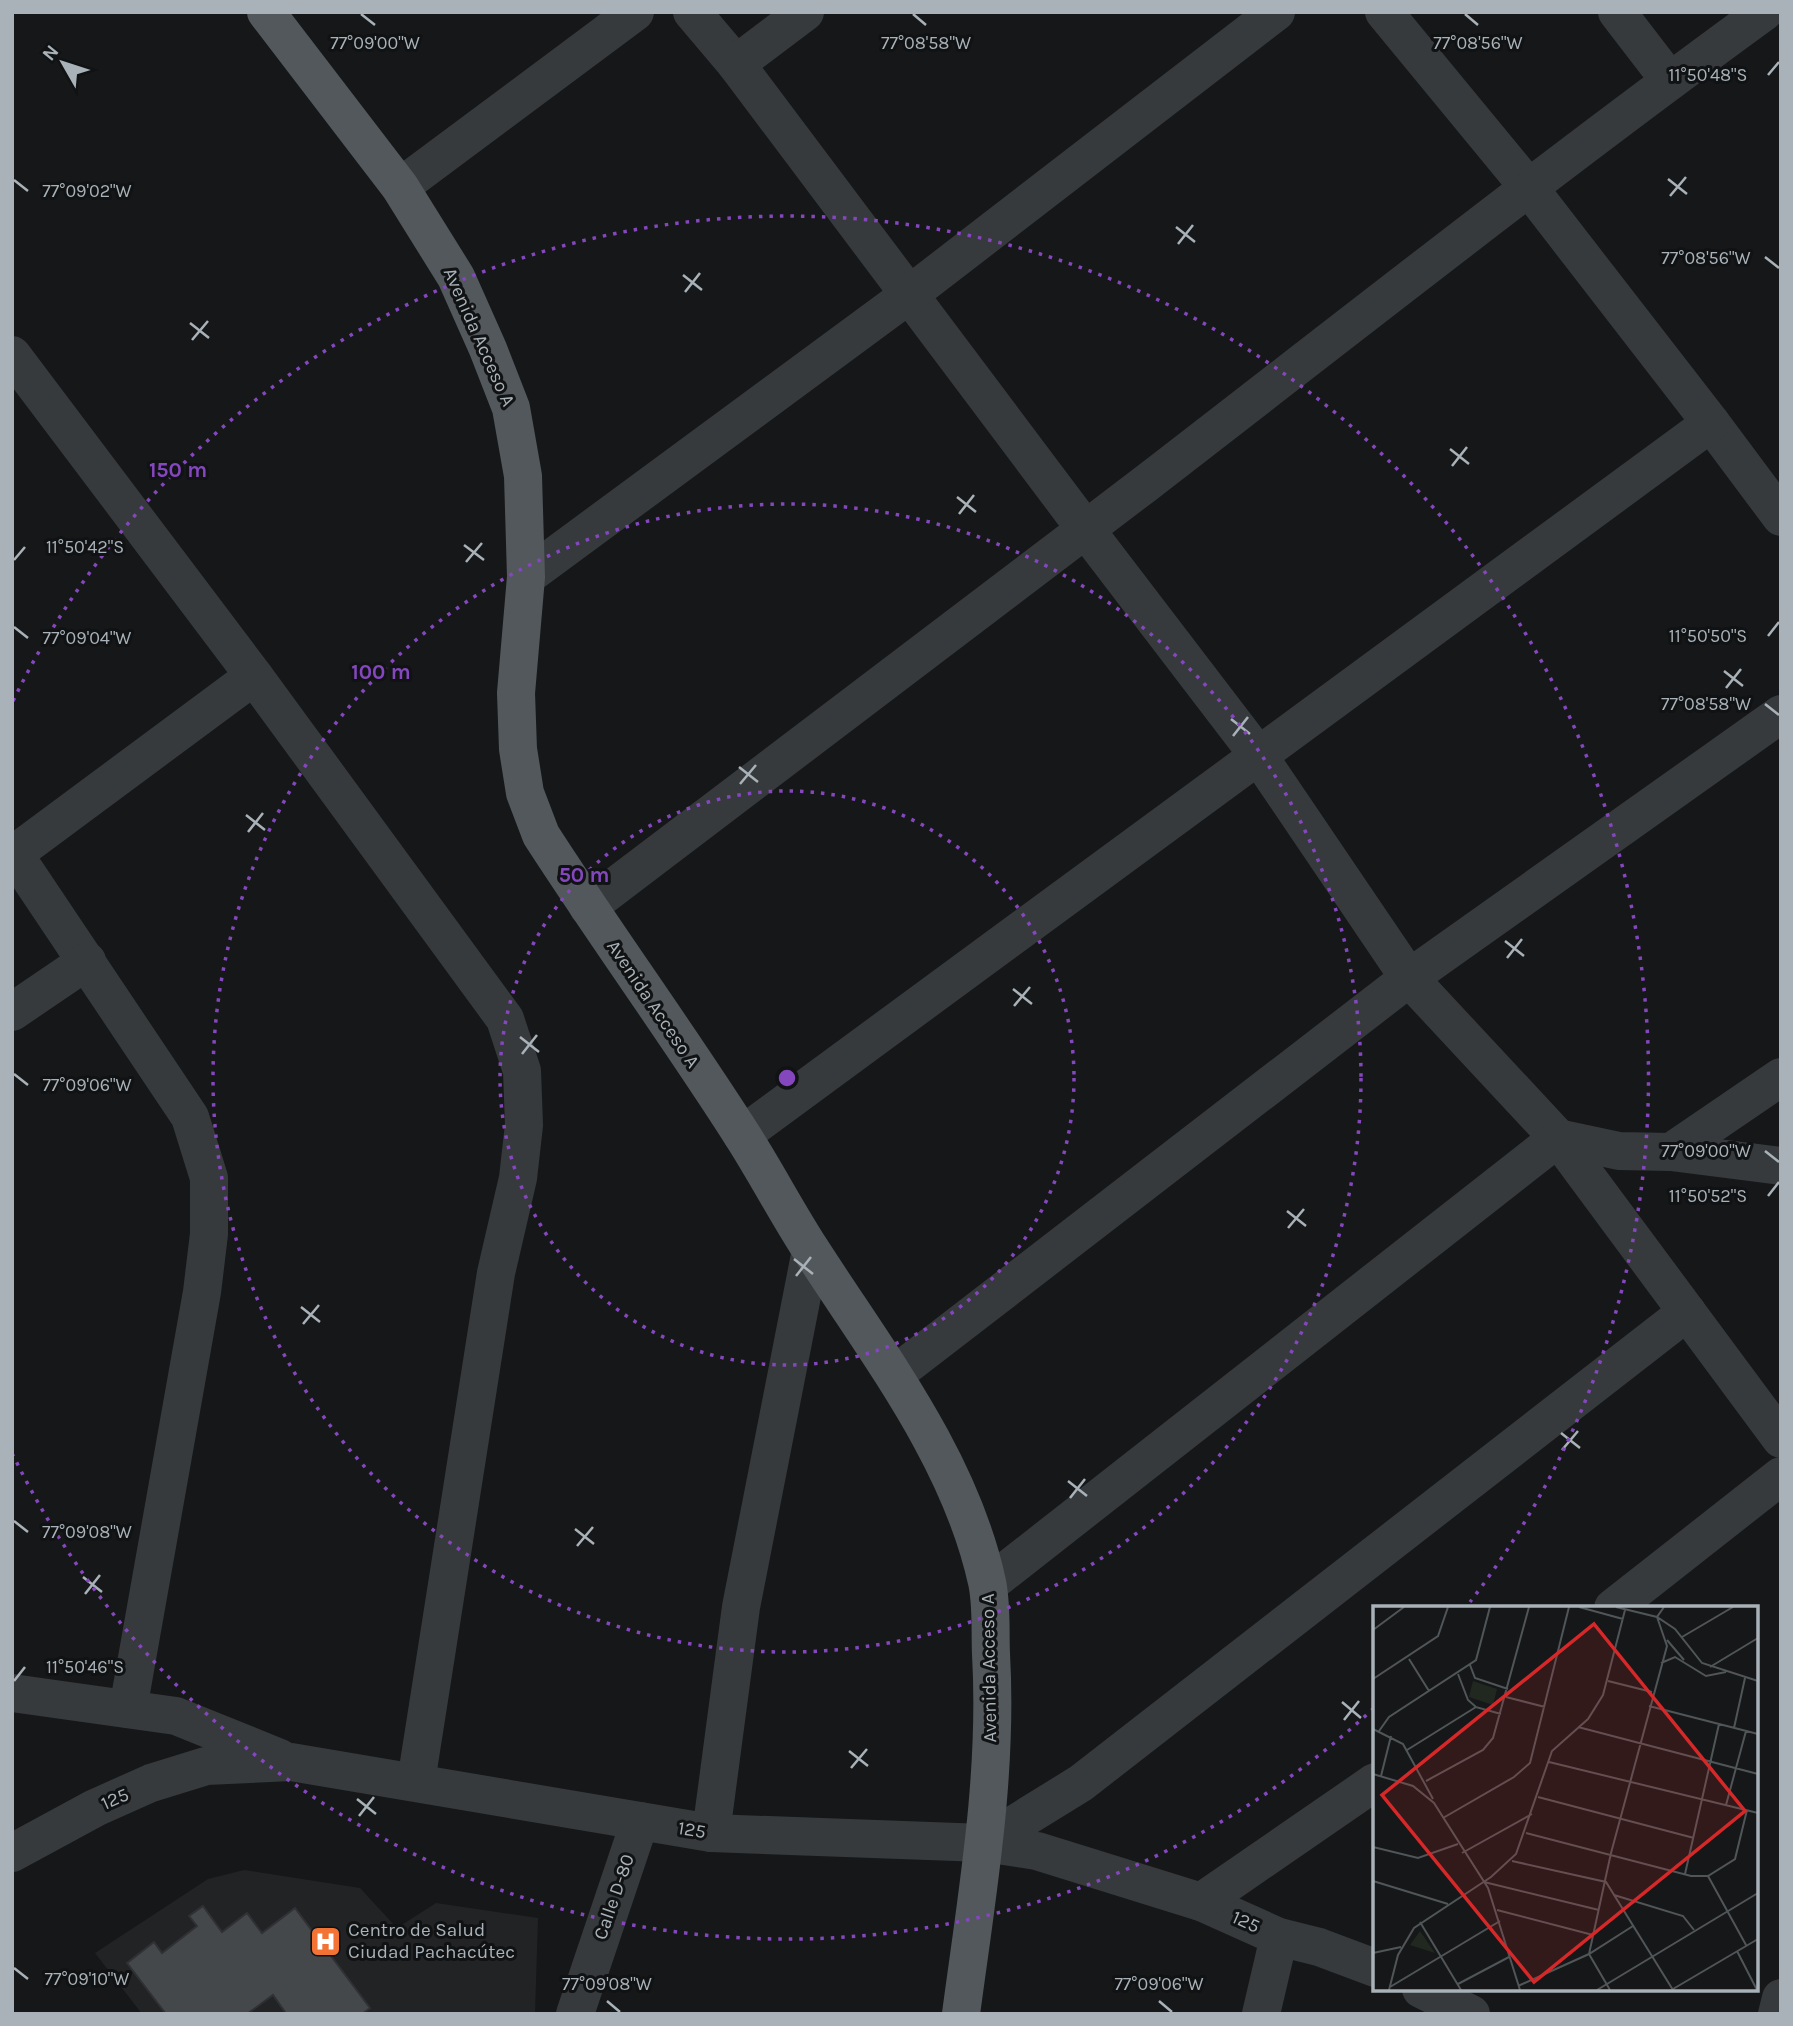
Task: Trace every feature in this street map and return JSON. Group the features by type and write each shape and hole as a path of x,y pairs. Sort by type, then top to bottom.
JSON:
{"main road":[{"name":"Avenida Acceso A","path":"266,12 400,187 456,277 512,408 523,476 526,577 516,693 518,749 525,793 541,835 742,1135 811,1250 894,1375 929,1433 972,1530 988,1585 992,1721 984,1843 961,2014"}],"street":[{"path":"400,187 635,12"},
{"path":"692,12 736,64 1258,755 1409,978 1558,1138 1781,1439"},
{"path":"736,64 805,12"},
{"path":"526,577 910,294 1276,12"},
{"path":"1384,12 1529,188 1711,422 1781,517"},
{"path":"1617,12 1670,81"},
{"path":"588,908 1086,530 1529,188 1764,12"},
{"path":"12,355 254,676 505,1019 522,1071 524,1125 519,1178 496,1273 416,1782"},
{"path":"742,1135 1711,422"},
{"path":"128,1709 202,1292 209,1234 209,1178 190,1117 13,853 254,676"},
{"path":"894,1375 1409,978 1781,714"},
{"path":"12,1012 87,961"},
{"path":"1671,1152 1781,1077"},
{"path":"1558,1138 1619,1151 1671,1152 1781,1166"},
{"path":"988,1585 1558,1138"},
{"path":"711,1833 741,1607 811,1250"},
{"path":"984,1843 1081,1783 1686,1312"},
{"path":"1616,1606 1781,1476"},
{"path":"12,1693 176,1716 291,1762"},
{"name":"125","path":"12,1853 95,1808 151,1783 206,1766 291,1762 711,1833 984,1843 1037,1851 1201,1902 1279,1937 1319,1947 1373,1967"},
{"path":"1201,1902 1373,1783"},
{"name":"Calle D-80","path":"575,2014 640,1821"},
{"path":"1261,2014 1279,1937"},
{"path":"1425,1991 1471,2014"},
{"path":"1777,2014 1781,1998"}],"shaded area":[{"name":"Centro de Salud Ciudad Pachacútec","path":"244,1870 360,1888 397,1928 436,1903 538,1918 535,2014 142,2014 95,1953 208,1879"}],"building":[{"path":"203,1906 222,1932 247,1913 262,1933 295,1908 370,2008 362,2014 282,2014 285,2012 273,1995 247,2014 166,2014 127,1963 154,1942 162,1953 197,1926 189,1916"}],"place":[{"name":"Centro de Salud Ciudad Pachacútec","path":"325,1941"}]}
